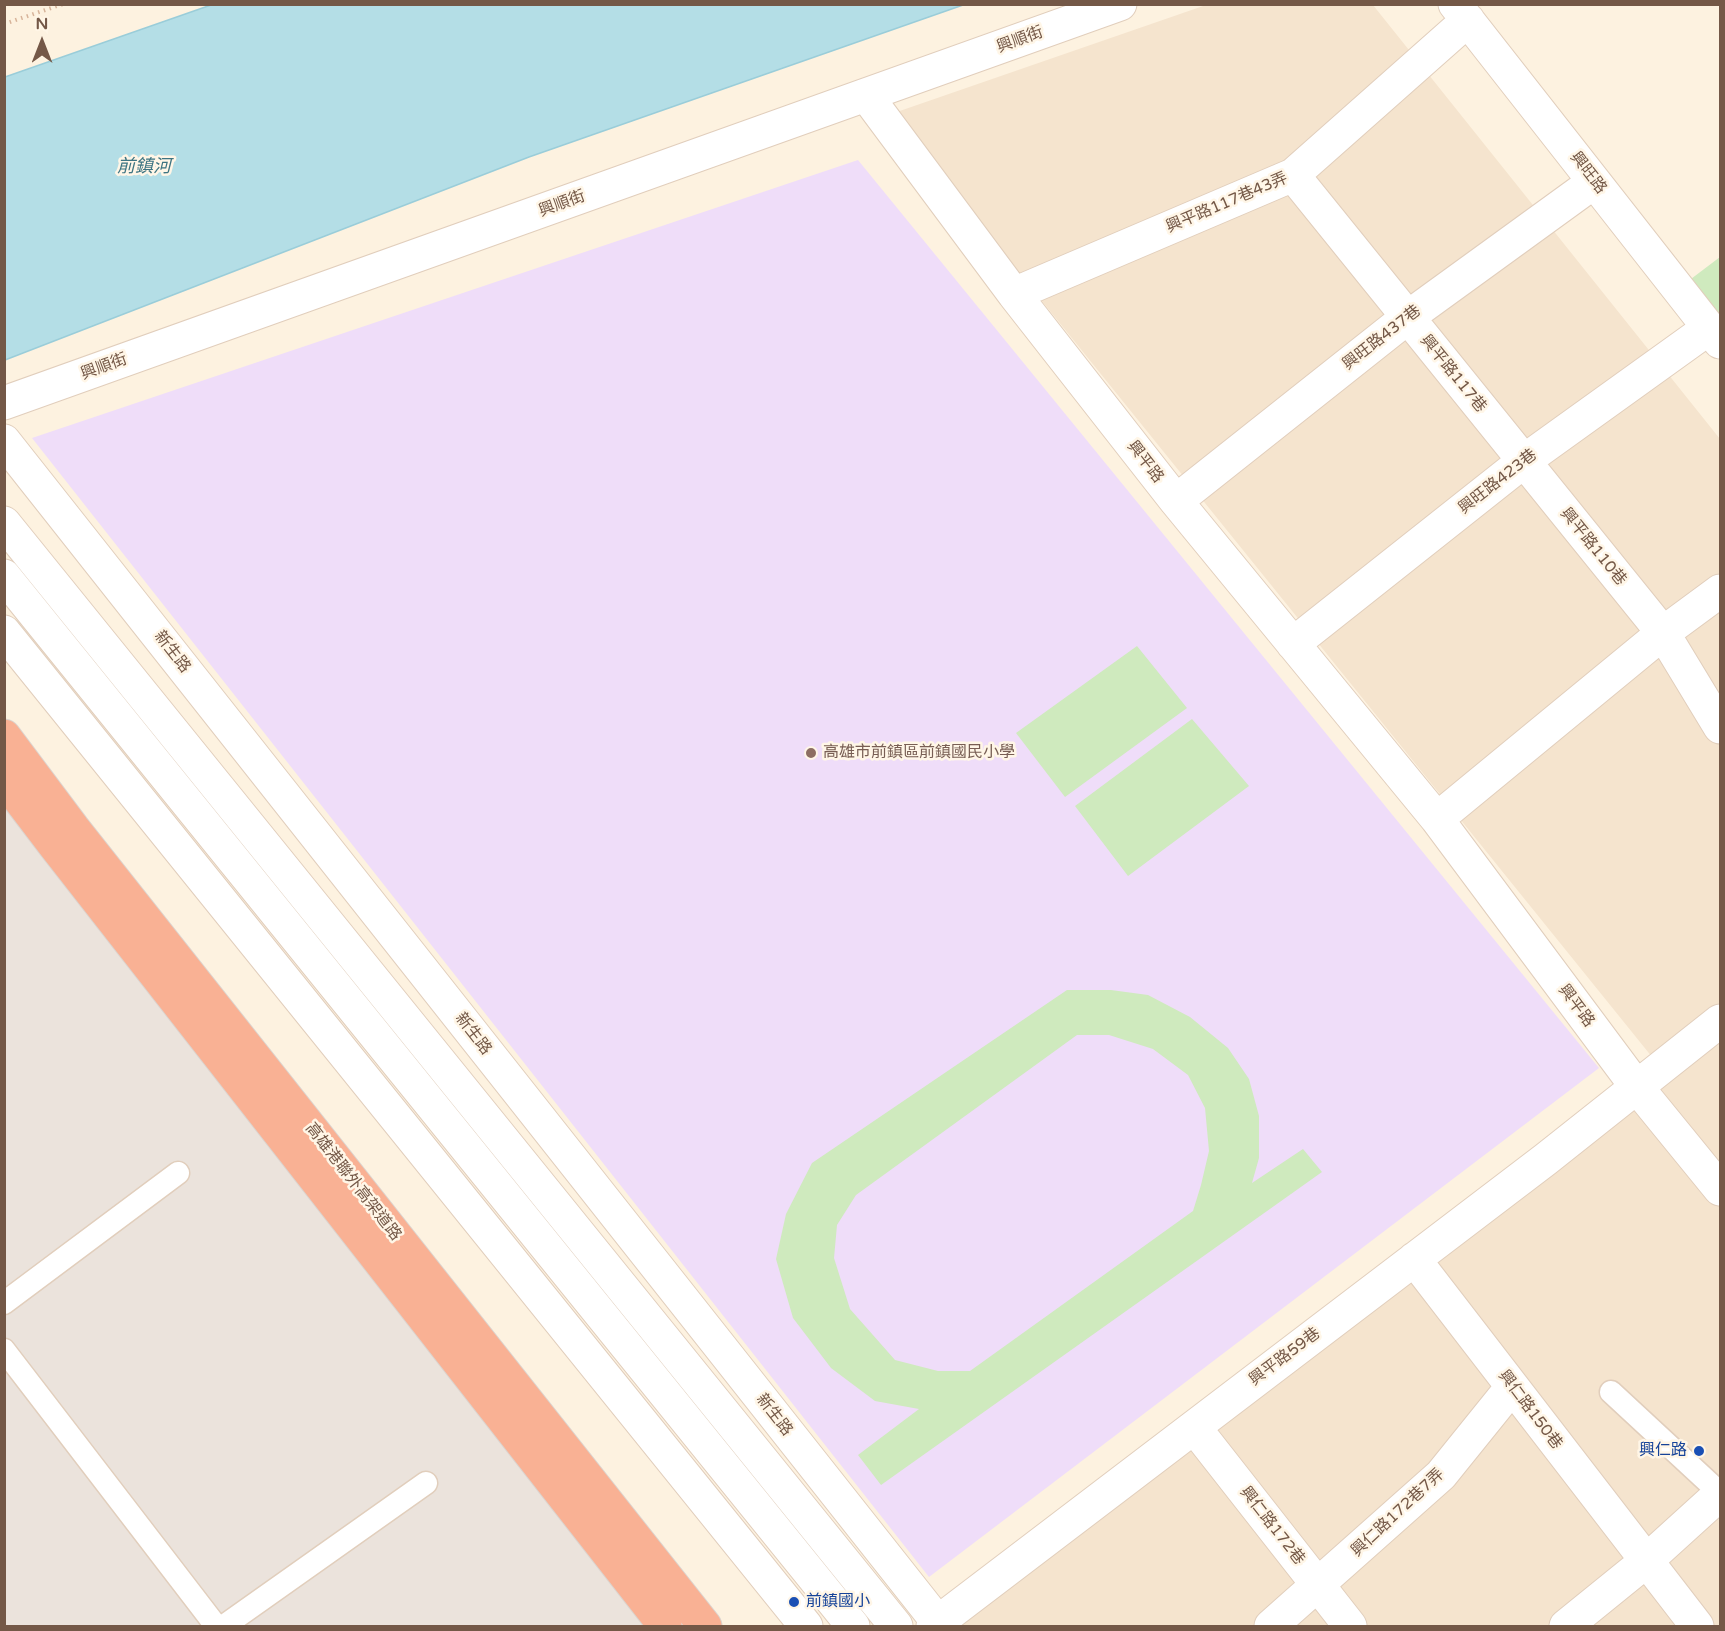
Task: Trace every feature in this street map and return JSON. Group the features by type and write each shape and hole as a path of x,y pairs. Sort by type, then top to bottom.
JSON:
{"highway":[{"name":"高雄港聯外高架道路","path":"4,736 80,837 705,1626"},
{"name":"高雄港聯外高架道路","path":"4,779 665,1626"}],"street":[{"name":"興順街","path":"4,403 1120,4"},
{"name":"興平路117巷43弄","path":"1014,294 1293,175 1461,12"},
{"name":"興旺路","path":"1461,12 1715,335"},
{"name":"興平路","path":"866,95 1014,294 1176,501 1437,819 1636,1086 1720,1189"},
{"name":"興平路117巷","path":"1293,175 1524,461"},
{"name":"興旺路437巷","path":"1176,501 1408,317 1594,182"},
{"name":"興旺路423巷","path":"1293,644 1524,461 1715,335"},
{"name":"新生路","path":"4,441 938,1625"},
{"name":"興平路110巷","path":"1524,461 1663,633 1720,727"},
{"path":"4,523 896,1626"},
{"path":"4,576 853,1626"},
{"path":"1437,819 1663,633 1720,591"},
{"path":"4,632 806,1626"},
{"name":"興平路59巷","path":"938,1625 1194,1426 1546,1159 1720,1022"},
{"name":"興仁路150巷","path":"1414,1259 1645,1562 1697,1626"},
{"name":"興仁路172巷7弄","path":"1271,1626 1319,1586 1441,1475 1512,1387"},
{"name":"興仁路172巷","path":"1194,1426 1350,1626"},
{"path":"1566,1626 1645,1562 1720,1494"}],"lane":[{"path":"4,1304 178,1173"},
{"path":"4,1350 216,1626"},
{"path":"1611,1392 1720,1494"},
{"path":"224,1626 426,1483"}],"path":[{"path":"4,24 63,4"}],"shaded area":[{"path":"1206,5 1373,5 1720,439 1720,1626 947,1626 1669,1078 891,114"},
{"name":"高雄市前鎮區前鎮國民小學","path":"858,160 1599,1068 929,1577 32,438"},
{"path":"5,791 676,1626 5,1626"}],"green space":[{"path":"1720,257 1720,330 1683,285"},
{"path":"1137,646 1187,708 1065,797 1016,733"},
{"path":"1192,719 1249,786 1128,876 1075,806"},
{"path":"1067,990 1111,990 1148,995 1190,1017 1228,1048 1249,1079 1259,1116 1259,1158 1252,1183 1303,1149 1322,1172 881,1485 858,1455 919,1409 875,1401 831,1368 793,1318 776,1259 786,1214 812,1163","holes":["1077,1035 1109,1035 1153,1049 1188,1075 1205,1108 1209,1151 1193,1211 970,1371 938,1371 895,1360 850,1309 834,1258 837,1225 856,1195"]}],"water":[{"name":"前鎮河","path":"211,5 963,5 529,157 5,360 5,77"}],"place":[{"name":"高雄市前鎮區前鎮國民小學","path":"811,753"},
{"name":"興仁路","path":"1699,1451"},
{"name":"前鎮國小","path":"794,1602"}]}
